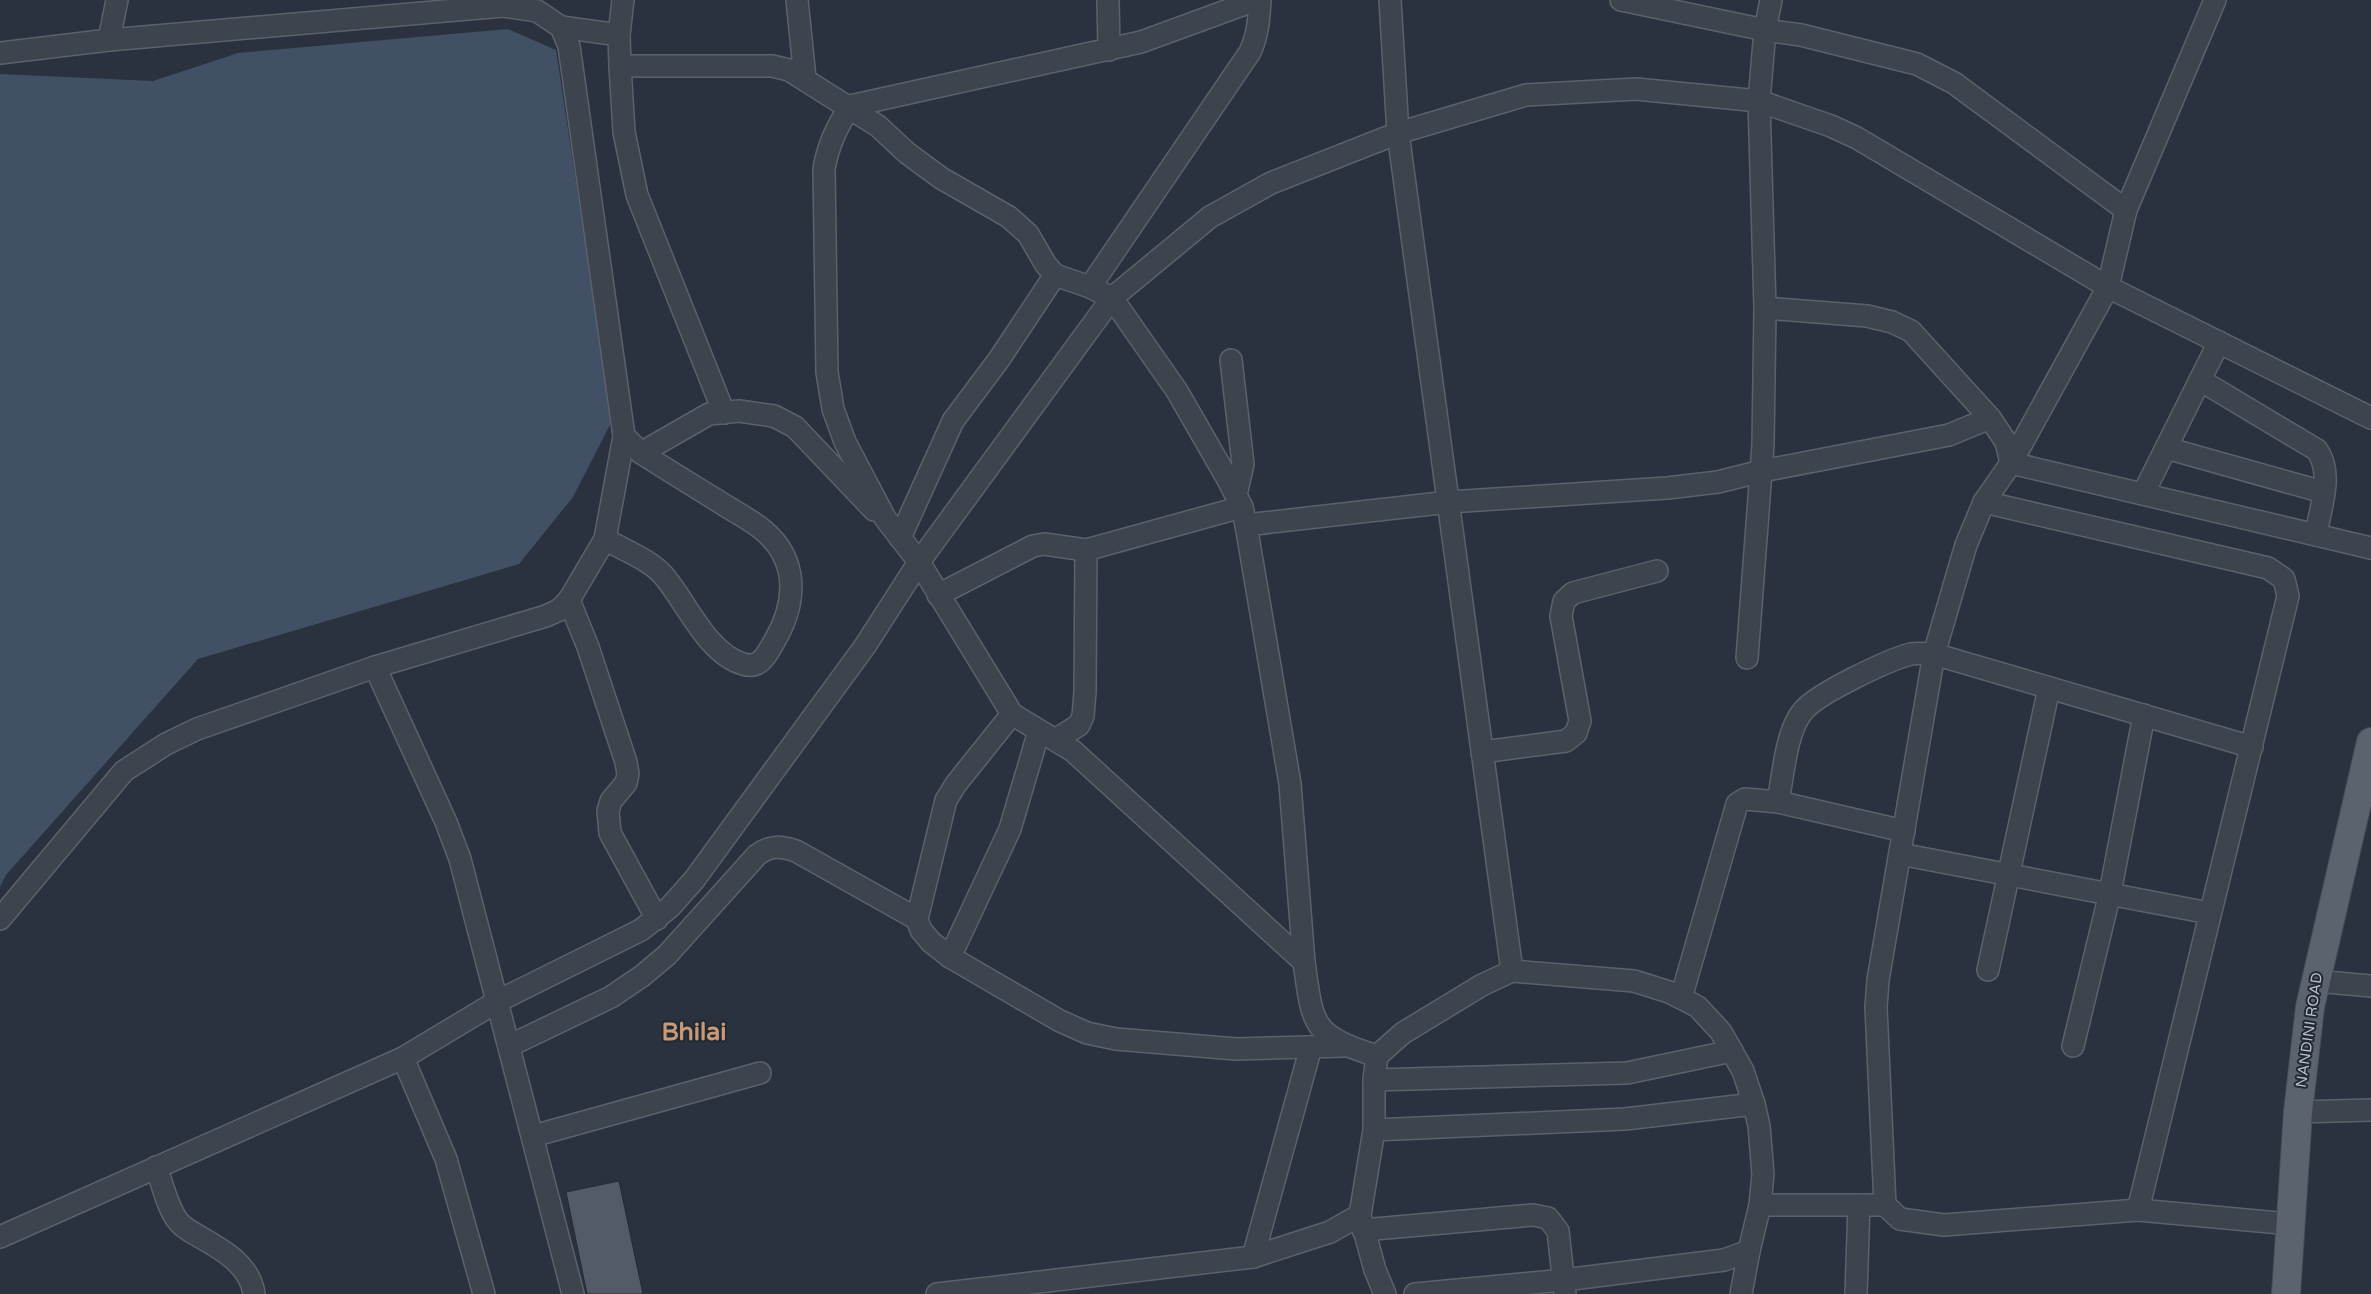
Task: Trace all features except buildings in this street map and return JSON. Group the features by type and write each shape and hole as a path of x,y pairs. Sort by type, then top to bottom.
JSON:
{"main road":[{"name":"NANDINI ROAD","path":"2286,1294 2298,1112 2310,1007 2371,742"}],"street":[{"path":"109,40 116,0"},
{"path":"623,0 619,35 624,132 637,195 724,413"},
{"path":"797,0 805,78"},
{"path":"1108,0 1109,50"},
{"path":"1256,0 1141,42 850,106 832,136 827,149 824,170 827,372 833,409 845,442 885,518 920,562 938,595 1012,714 1073,752 1304,962"},
{"path":"1090,287 1250,52 1255,42 1259,23 1260,0"},
{"path":"1390,0 1398,133 1512,971"},
{"path":"1621,0 1765,30 1801,35 1917,64 1954,83 2126,210"},
{"path":"1747,658 1762,471 1765,308 1759,101 1765,30 1771,0"},
{"path":"1885,1205 1876,1007 1878,980 1934,654 1966,545 1984,502 2011,463 2108,287 2126,210 2215,0"},
{"path":"0,53 109,40 499,3 537,10 561,27 619,35"},
{"path":"0,919 124,771 166,744 198,729 375,667 546,616 559,610 569,600 605,539 624,436 569,46 561,27"},
{"path":"620,66 772,66 789,70 850,106 878,126 907,153 941,178 1009,217 1028,234 1055,275 1090,287 1112,298 1177,391 1241,509"},
{"path":"0,1236 402,1058 498,1001 641,930 657,919 700,872 865,646 920,562 1112,298 1210,217 1239,199 1271,183 1398,133 1526,95 1636,89 1759,101 1831,126 1857,138 2108,287 2371,418"},
{"path":"900,538 953,421 1000,358 1055,275"},
{"path":"1765,308 1867,316 1911,331 1990,418 2006,442 2011,463"},
{"path":"2143,494 2219,342"},
{"path":"1231,360 1243,464 1241,509 1290,784 1304,962 1311,1010 1322,1031 1345,1046 1377,1056"},
{"path":"2200,380 2317,450 2324,460 2326,472 2316,535"},
{"path":"641,453 709,414 739,411 774,416 795,427 860,498 885,518"},
{"path":"938,595 1033,546 1044,544 1086,550 1241,509 1449,502 1667,488 1718,482 1762,471 1949,435 1990,418"},
{"path":"605,539 652,565 663,575 703,633 730,659 744,665 756,664 764,660 782,628 790,606 791,585 787,561 763,530 641,453 624,436"},
{"path":"2166,448 2323,492"},
{"path":"2011,463 2371,548"},
{"path":"1984,502 2268,568 2284,579 2288,596 2252,747 2209,913 2138,1210"},
{"path":"950,957 1010,829 1047,736 1079,725 1083,716 1085,692 1086,550"},
{"path":"1482,752 1566,741 1576,733 1580,721 1561,616 1564,602 1573,592 1656,571"},
{"path":"569,600 588,647 626,762 628,774 626,783 611,801 608,811 610,833 657,919"},
{"path":"1778,802 1792,732 1803,711 1819,698 1875,667 1912,654 1934,654 2252,747"},
{"path":"375,667 446,822 460,859 573,1294"},
{"path":"1988,970 2049,688"},
{"path":"1012,714 956,784 946,800 917,919 921,930 930,942 950,957 1060,1021 1087,1033 1116,1039 1236,1049 1345,1046"},
{"path":"2073,1046 2110,893 2144,715"},
{"path":"1681,998 1737,804 1745,799 1778,802 1904,831"},
{"path":"509,1046 611,997 642,976 667,955 757,855 769,847 781,846 796,851 917,919"},
{"path":"1900,854 2209,913"},
{"path":"1385,1294 1375,1270 1362,1222 1374,1130 1374,1080 1377,1056 1403,1033 1482,985 1512,971 1634,981 1669,992 1698,1007 1721,1032 1743,1070 1754,1104 1762,1158 1760,1204 1741,1294"},
{"path":"2316,981 2371,986"},
{"path":"1254,1257 1312,1047"},
{"path":"1374,1080 1627,1073 1732,1050"},
{"path":"402,1058 446,1159 484,1294"},
{"path":"532,1136 760,1073"},
{"path":"1374,1130 1625,1119 1754,1104"},
{"path":"2298,1112 2371,1110"},
{"path":"156,1167 172,1211 179,1222 186,1229 226,1252 243,1269 253,1286 254,1294"},
{"path":"1760,1204 1885,1205 1900,1219 1944,1224 2138,1210 2291,1224"},
{"path":"1856,1294 1858,1205"},
{"path":"937,1294 1254,1257 1362,1222 1533,1215 1548,1218 1558,1231 1564,1287"},
{"path":"1414,1294 1564,1287 1724,1260 1749,1251"}],"water":[{"path":"508,29 556,50 612,421 573,497 519,564 198,659 6,875 0,887 0,74 153,81 238,53"}],"district":[{"name":"Bhilai","path":"694,1032"}]}
